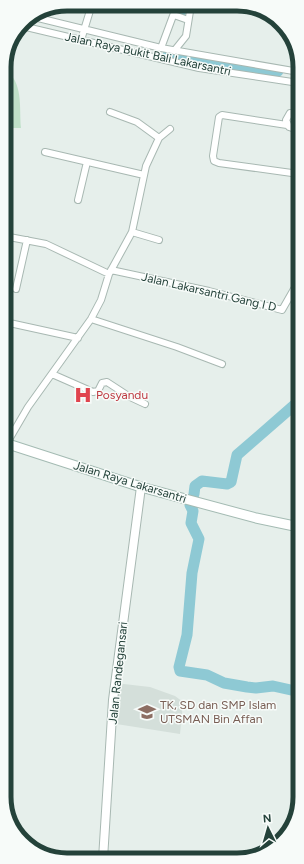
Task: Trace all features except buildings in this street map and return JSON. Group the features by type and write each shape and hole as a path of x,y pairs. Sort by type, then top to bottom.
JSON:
{"main road":[{"name":"Jalan Raya Lakarsantri","path":"11,445 141,488 256,518 293,526"}],"street":[{"path":"81,40 90,11"},
{"path":"161,48 175,11"},
{"path":"174,51 186,36 190,11"},
{"path":"174,15 188,20"},
{"name":"Jalan Raya Bukit Bali Lakarsantri","path":"40,19 174,51 293,71"},
{"name":"Jalan Raya Bukit Bali Lakarsantri","path":"28,27 199,68 293,82"},
{"path":"110,112 137,122 158,138"},
{"path":"287,125 286,120 288,115 293,113"},
{"path":"293,128 287,125 222,115 219,117 213,156 214,161 219,163 293,173"},
{"path":"11,435 28,407 91,319 101,300 110,272 132,232 144,175 158,138 170,129"},
{"path":"45,152 144,175"},
{"path":"78,200 87,162"},
{"path":"132,232 159,240"},
{"path":"11,237 27,240 53,248 110,272"},
{"path":"16,289 27,240"},
{"name":"Jalan Lakarsantri Gang I D","path":"110,272 209,290 282,310 293,291"},
{"path":"91,319 177,347 222,364"},
{"path":"11,324 78,338"},
{"path":"52,374 93,392 98,391 102,383 108,382 130,397 145,404"},
{"name":"Jalan Randegansari","path":"103,853 113,700 141,488"}],"shaded area":[{"name":"TK, SD dan SMP Islam UTSMAN Bin Affan","path":"115,683 150,687 175,696 183,702 180,734 110,723"}],"green space":[{"path":"11,75 15,80 18,88 21,128 11,128"}],"waterway":[{"path":"168,55 278,71"},
{"path":"194,494 195,486 202,481 227,484 231,482 237,455 293,406"},
{"path":"191,501 190,505 193,511 191,523 199,539 192,573 187,635 179,667 180,671 207,675 224,683 247,687 256,688 273,686 293,690"}],"place":[{"name":"Posyandu","path":"83,395"},
{"name":"TK, SD dan SMP Islam UTSMAN Bin Affan","path":"147,712"}]}
